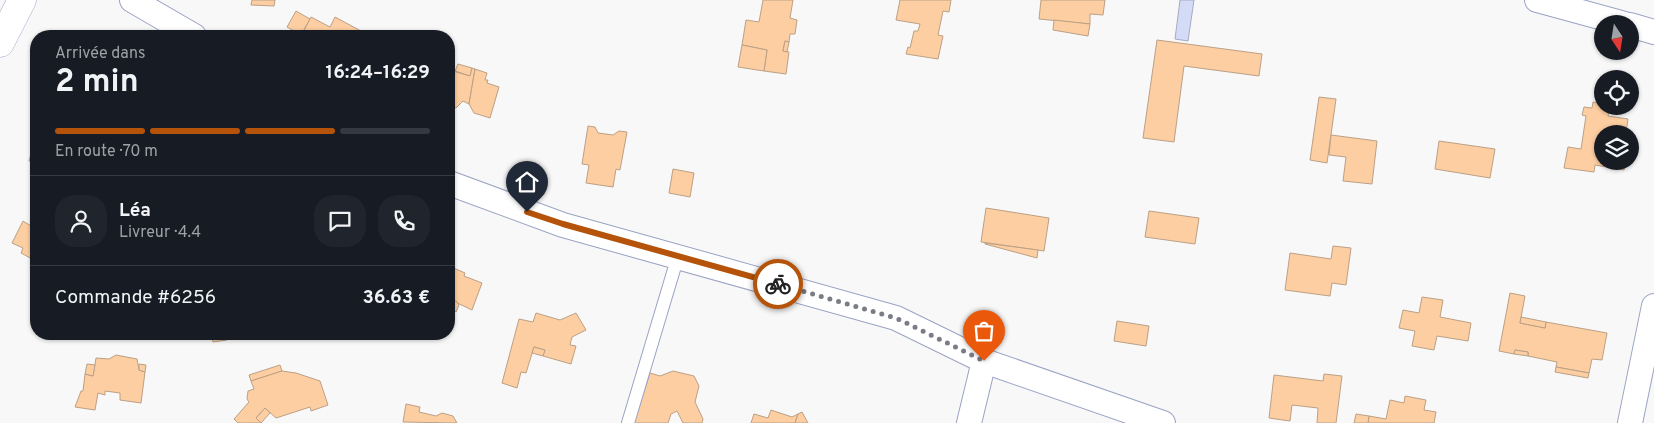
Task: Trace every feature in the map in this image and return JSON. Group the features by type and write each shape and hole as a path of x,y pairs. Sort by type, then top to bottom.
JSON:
{"main road":[{"path":"0,43 22,0"}],"street":[{"path":"132,0 184,30"},
{"path":"1537,0 1594,16"},
{"path":"1639,28 1654,32"},
{"path":"455,185 563,224 896,318 984,361 1163,423"},
{"path":"1630,423 1654,306"},
{"path":"969,423 984,361"}],"lane":[{"path":"628,423 678,256"}],"water":[{"path":"1180,0 1194,0 1188,41 1175,39"}],"building":[{"path":"252,0 275,0 274,6 251,5"},
{"path":"763,0 793,0 790,18 797,20 795,34 790,34 789,42 785,41 783,51 789,52 786,74 764,71 767,50 742,45 746,20 759,22"},
{"path":"900,0 951,0 949,12 943,11 938,35 943,36 938,59 906,54 908,47 910,48 914,31 918,31 920,24 896,20"},
{"path":"1041,0 1105,0 1103,15 1090,14 1090,24 1039,19"},
{"path":"296,11 310,19 304,30 292,30 287,27"},
{"path":"311,17 330,27 335,17 359,30 304,30"},
{"path":"1054,20 1090,24 1088,36 1053,30"},
{"path":"1157,40 1262,54 1259,76 1184,66 1174,142 1143,138"},
{"path":"785,41 789,42 787,52 783,51"},
{"path":"742,45 767,50 764,71 738,67"},
{"path":"458,64 472,68 470,76 455,71"},
{"path":"472,68 475,69 469,104 463,101 455,108 455,72 470,76"},
{"path":"475,69 487,73 485,80 488,80 487,83 499,87 490,118 474,113 469,104"},
{"path":"1319,97 1336,99 1327,163 1310,160"},
{"path":"1594,102 1594,115 1608,115 1628,119 1627,125 1594,125 1594,172 1564,168 1568,147 1581,149 1586,116 1582,115 1584,107 1592,108"},
{"path":"588,126 595,127 598,133 613,135 619,131 627,132 620,170 616,169 613,187 586,183 589,165 582,164"},
{"path":"1331,135 1377,141 1372,184 1343,181 1346,157 1329,155"},
{"path":"1439,141 1495,149 1490,178 1435,169"},
{"path":"673,169 694,173 690,197 669,193"},
{"path":"986,208 1049,218 1044,251 981,242"},
{"path":"1149,211 1199,218 1195,244 1145,237"},
{"path":"23,221 30,225 30,258 21,253 23,248 12,243"},
{"path":"985,244 1038,250 1037,258"},
{"path":"1333,246 1351,248 1346,285 1332,283 1330,296 1285,290 1290,253 1331,259"},
{"path":"455,269 465,273 464,276 482,283 472,310 455,302"},
{"path":"1510,293 1525,296 1520,323 1545,328 1546,322 1607,333 1602,360 1592,359 1589,373 1556,367 1557,362 1528,356 1528,352 1515,350 1514,354 1499,351"},
{"path":"1422,297 1443,300 1440,317 1471,323 1468,341 1437,336 1434,350 1412,346 1415,331 1399,328 1403,310 1419,313"},
{"path":"455,301 459,305 455,311"},
{"path":"536,313 560,320 576,313 586,330 572,337 570,345 576,346 571,364 543,356 545,350 534,347 526,373 521,372 517,388 502,383 519,319 533,322"},
{"path":"1521,317 1546,322 1545,328 1520,323"},
{"path":"1117,321 1149,326 1146,346 1114,341"},
{"path":"534,347 545,350 543,356 532,353"},
{"path":"1515,350 1528,352 1528,356 1514,354"},
{"path":"116,355 137,359 139,370 145,372 141,403 120,400 120,393 105,391 105,395 98,393 95,410 75,407 81,391 83,391 85,374 93,376 96,358 109,359"},
{"path":"87,364 95,365 93,376 85,374"},
{"path":"139,364 146,365 145,372 139,370"},
{"path":"280,365 282,371 251,381 249,375"},
{"path":"1556,367 1589,373 1588,378 1555,372"},
{"path":"282,371 296,373 320,381 328,405 311,411 310,407 276,418 265,408 256,418 261,423 238,423 234,419 249,402 247,399 248,391 254,389 251,381"},
{"path":"673,371 694,376 699,386 695,402 703,419 702,423 683,423 677,411 671,414 668,423 634,423 650,373 660,376"},
{"path":"1324,374 1342,376 1336,423 1317,423 1318,408 1292,405 1290,421 1269,418 1274,375 1323,381"},
{"path":"1405,396 1426,400 1424,410 1436,412 1434,423 1368,423 1369,416 1386,419 1390,400 1404,403"},
{"path":"406,404 420,407 419,412 436,416 442,413 453,416 457,423 403,422"},
{"path":"265,408 270,413 261,423 256,418"},
{"path":"771,410 792,417 798,414 795,423 751,423 754,414 768,418"},
{"path":"802,412 808,423 795,423 798,414"},
{"path":"1356,414 1369,416 1368,423 1354,423"}],"way so far":[{"path":"778,284 896,318 984,361"}],"route":[{"path":"527,212 563,224 778,284"}]}
